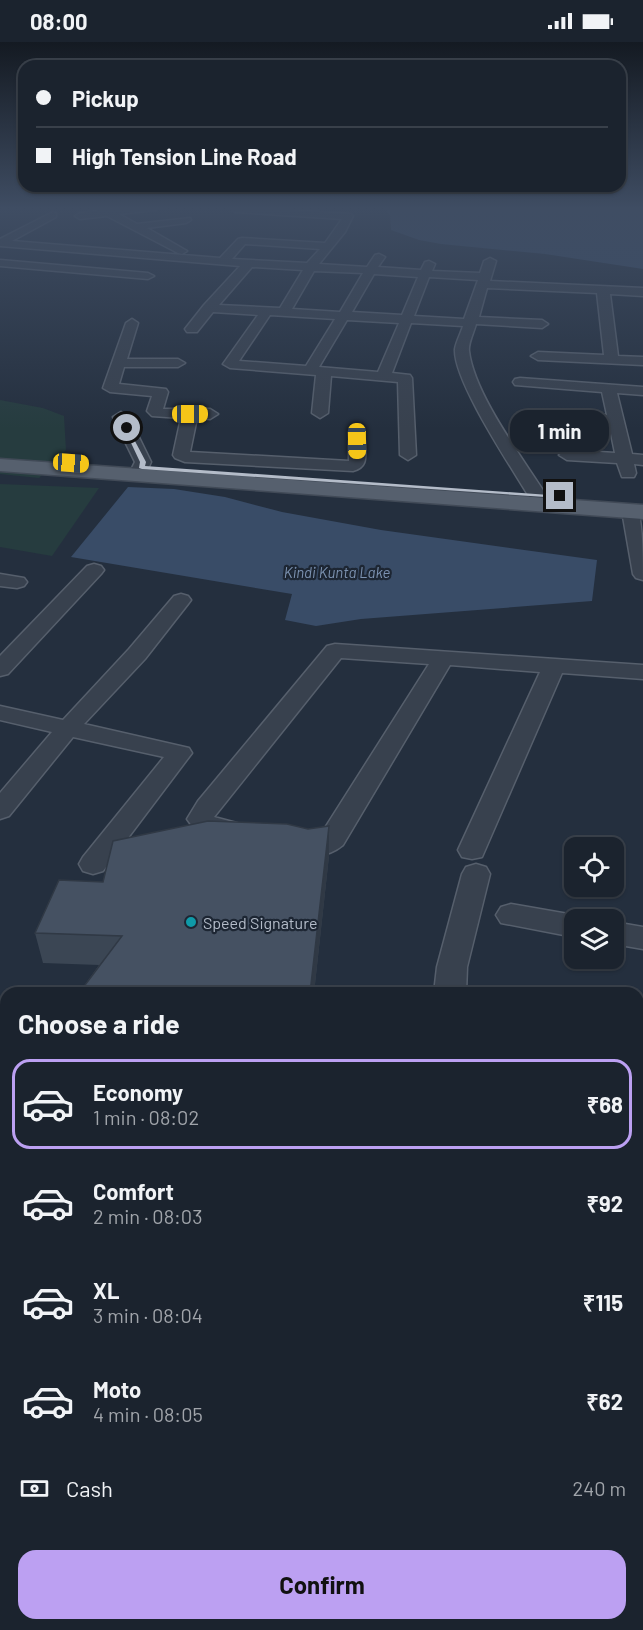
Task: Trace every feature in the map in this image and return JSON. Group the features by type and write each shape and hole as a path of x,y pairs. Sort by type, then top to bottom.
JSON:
{"main road":[{"path":"0,459 639,508"},
{"path":"0,465 140,471 244,468 537,495 639,508"}],"street":[{"path":"192,329 233,281"},
{"path":"284,312 302,281"},
{"path":"320,413 318,370 364,281"},
{"path":"384,375 422,281"},
{"path":"484,281 462,349 469,378 486,411 537,495"},
{"path":"485,281 545,292 603,290 643,292"},
{"path":"603,290 612,360"},
{"path":"208,308 406,320 542,324"},
{"path":"267,311 230,364 405,378 408,454"},
{"path":"132,323 130,344 118,363 110,388 160,391 162,393 156,413 210,414"},
{"path":"538,356 643,361"},
{"path":"118,363 178,363"},
{"path":"520,382 643,391"},
{"path":"608,388 627,466"},
{"path":"190,414 182,455 244,468"},
{"path":"548,416 616,420"},
{"path":"121,417 143,462 140,471"},
{"path":"271,470 353,466 357,464 357,441"},
{"path":"567,455 627,466 643,460"},
{"path":"639,508 642,568"},
{"path":"0,669 94,570"},
{"path":"0,810 67,729 137,654 181,600"},
{"path":"0,637 28,640"},
{"path":"443,659 333,838 324,846 308,848 204,824 200,819 207,807 332,652 338,651 443,659 553,668 643,672"},
{"path":"450,987 452,967 474,862 553,668"},
{"path":"0,713 180,753 93,864"},
{"path":"511,915 564,924"},
{"path":"624,935 643,938"}],"green space":[{"path":"0,400 43,408 64,416 66,450 39,478 0,474"},
{"path":"0,484 99,488 52,556 0,547"}],"water":[{"name":"Kindi Kunta Lake","path":"128,487 174,489 225,497 282,512 381,530 597,560 592,601 361,619 316,626 285,620 292,594 71,557"}],"building":[{"name":"Speed Signature","path":"208,821 287,824 308,829 329,826 311,987 84,987 122,936 35,933 59,880 103,882 113,841"}],"place":[{"name":"Speed Signature","path":"191,922"}],"route":[{"path":"127,428 143,462 142,468 560,496"}]}
